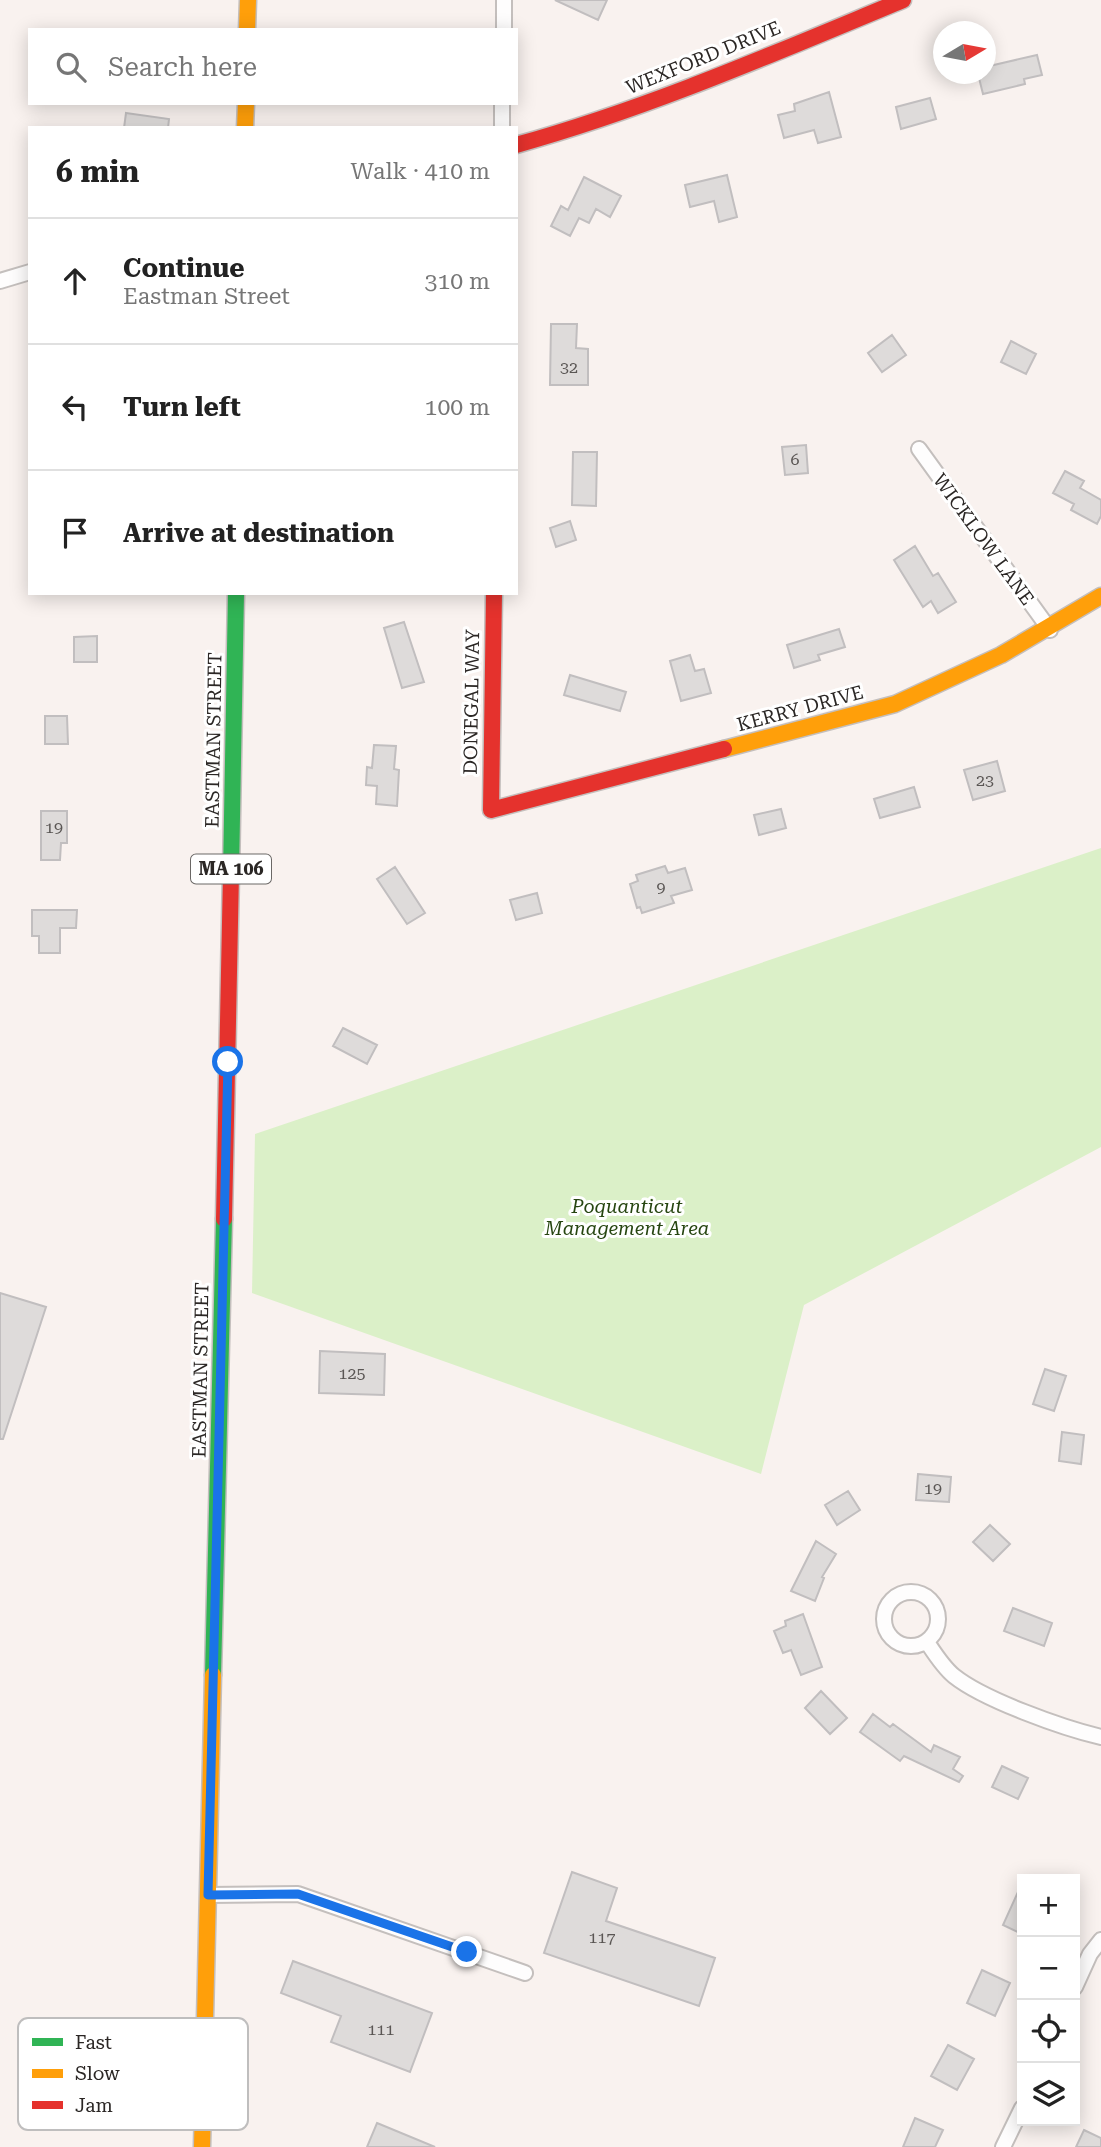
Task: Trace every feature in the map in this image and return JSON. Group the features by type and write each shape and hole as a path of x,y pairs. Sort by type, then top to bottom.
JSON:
{"main road":[{"path":"247,28 248,0"},
{"name":"WEXFORD DRIVE","path":"518,144 584,126 688,89 903,0"},
{"path":"245,126 246,105"},
{"name":"EASTMAN STREET","path":"205,2018 236,595"},
{"name":"DONEGAL WAY","path":"491,810 494,595"},
{"name":"KERRY DRIVE","path":"491,810 895,704 951,681 1050,629 1101,596"}],"street":[{"path":"504,28 505,0"},
{"path":"502,105 502,126"},
{"path":"0,281 28,273"},
{"name":"WICKLOW LANE","path":"919,449 1050,629"},
{"path":"927,1642 951,1673 984,1694 1069,1728 1101,1737"},
{"path":"208,1895 298,1894 525,1973"},
{"path":"1080,1976 1090,1954 1101,1940"},
{"path":"1003,2147 1017,2118"}],"green space":[{"name":"Poquanticut Management Area","path":"1101,848 1101,1147 804,1305 761,1474 252,1293 255,1134"}],"building":[{"path":"555,0 607,0 598,20"},
{"path":"1037,55 1042,75 1024,79 1025,84 983,94 980,84 996,84 996,64"},
{"path":"829,92 841,137 818,143 814,130 784,138 778,115 795,111 794,104"},
{"path":"930,98 936,119 901,129 896,107"},
{"path":"126,113 169,119 168,126 124,126"},
{"path":"727,175 737,217 719,222 714,201 690,207 685,185"},
{"path":"584,177 621,196 610,217 596,209 589,223 579,218 570,236 551,226 561,206 568,210"},
{"path":"551,324 577,324 576,348 588,349 588,385 550,385"},
{"path":"892,335 906,355 882,372 868,353"},
{"path":"1011,341 1036,354 1026,374 1001,362"},
{"path":"806,445 808,473 785,475 782,447"},
{"path":"573,452 597,452 596,506 572,505"},
{"path":"1065,471 1084,481 1080,488 1101,500 1101,516 1097,524 1071,510 1074,504 1053,493"},
{"path":"570,521 576,540 556,547 550,528"},
{"path":"915,546 933,576 938,573 956,602 938,613 931,601 923,607 894,560"},
{"path":"404,622 424,682 402,688 384,628"},
{"path":"839,629 845,647 818,655 820,660 794,668 787,645"},
{"path":"97,636 97,662 74,662 74,637"},
{"path":"690,655 695,671 704,669 711,693 681,701 670,661"},
{"path":"570,675 626,692 620,711 564,695"},
{"path":"45,716 67,716 68,744 45,744"},
{"path":"374,745 396,746 394,769 399,770 397,806 376,804 377,786 366,785 367,767 372,768"},
{"path":"997,761 1005,791 973,800 964,770"},
{"path":"914,787 920,807 880,818 874,799"},
{"path":"781,809 786,828 759,835 754,815"},
{"path":"41,811 67,811 67,843 61,843 60,860 41,860"},
{"path":"665,866 668,873 685,868 692,890 671,896 674,903 642,913 640,907 637,908 630,884 638,881 636,875"},
{"path":"395,867 425,913 407,924 377,879"},
{"path":"537,893 542,913 516,920 510,900"},
{"path":"32,910 77,910 76,928 60,928 60,953 39,953 39,936 32,936"},
{"path":"343,1028 377,1045 367,1064 333,1046"},
{"path":"0,1293 46,1307 3,1439 0,1439"},
{"path":"320,1351 385,1354 384,1395 319,1393"},
{"path":"1045,1369 1066,1376 1054,1411 1033,1404"},
{"path":"1062,1432 1084,1435 1081,1464 1059,1461"},
{"path":"918,1474 951,1477 949,1502 916,1500"},
{"path":"848,1491 860,1510 837,1525 825,1505"},
{"path":"990,1525 1010,1544 993,1561 973,1542"},
{"path":"816,1541 836,1554 822,1577 824,1578 815,1601 791,1591"},
{"path":"1013,1608 1052,1623 1044,1646 1004,1631"},
{"path":"803,1614 822,1667 801,1675 791,1650 783,1653 774,1631 786,1626 785,1621"},
{"path":"821,1691 847,1718 830,1734 805,1708"},
{"path":"873,1714 890,1727 893,1724 931,1752 934,1745 960,1757 953,1769 963,1776 959,1782 904,1756 900,1761 860,1732"},
{"path":"1002,1766 1028,1778 1018,1799 992,1787"},
{"path":"572,1872 617,1888 606,1921 715,1958 699,2006 544,1953"},
{"path":"1017,1894 1017,1932 1003,1925"},
{"path":"293,1961 432,2013 410,2072 331,2042 341,2016 281,1993"},
{"path":"982,1970 1010,1983 995,2016 967,2003"},
{"path":"948,2045 974,2059 957,2090 931,2076"},
{"path":"915,2118 943,2130 935,2147 903,2147"},
{"path":"377,2123 435,2147 367,2147"},
{"path":"1084,2130 1101,2138 1101,2147 1076,2147"}],"traffic: fast":[{"path":"231,873 236,595"},
{"path":"213,1675 224,1219"}],"traffic: slow":[{"path":"247,28 248,0"},
{"path":"245,126 246,105"},
{"path":"724,749 895,704 1001,655 1101,596"},
{"path":"205,2018 213,1675"},
{"path":"202,2130 202,2147"}],"traffic: jam":[{"path":"518,144 663,97 903,0"},
{"path":"494,595 491,810 724,749"},
{"path":"224,1219 231,873"}],"route":[{"path":"228,1062 208,1895 298,1894 467,1952"}]}
